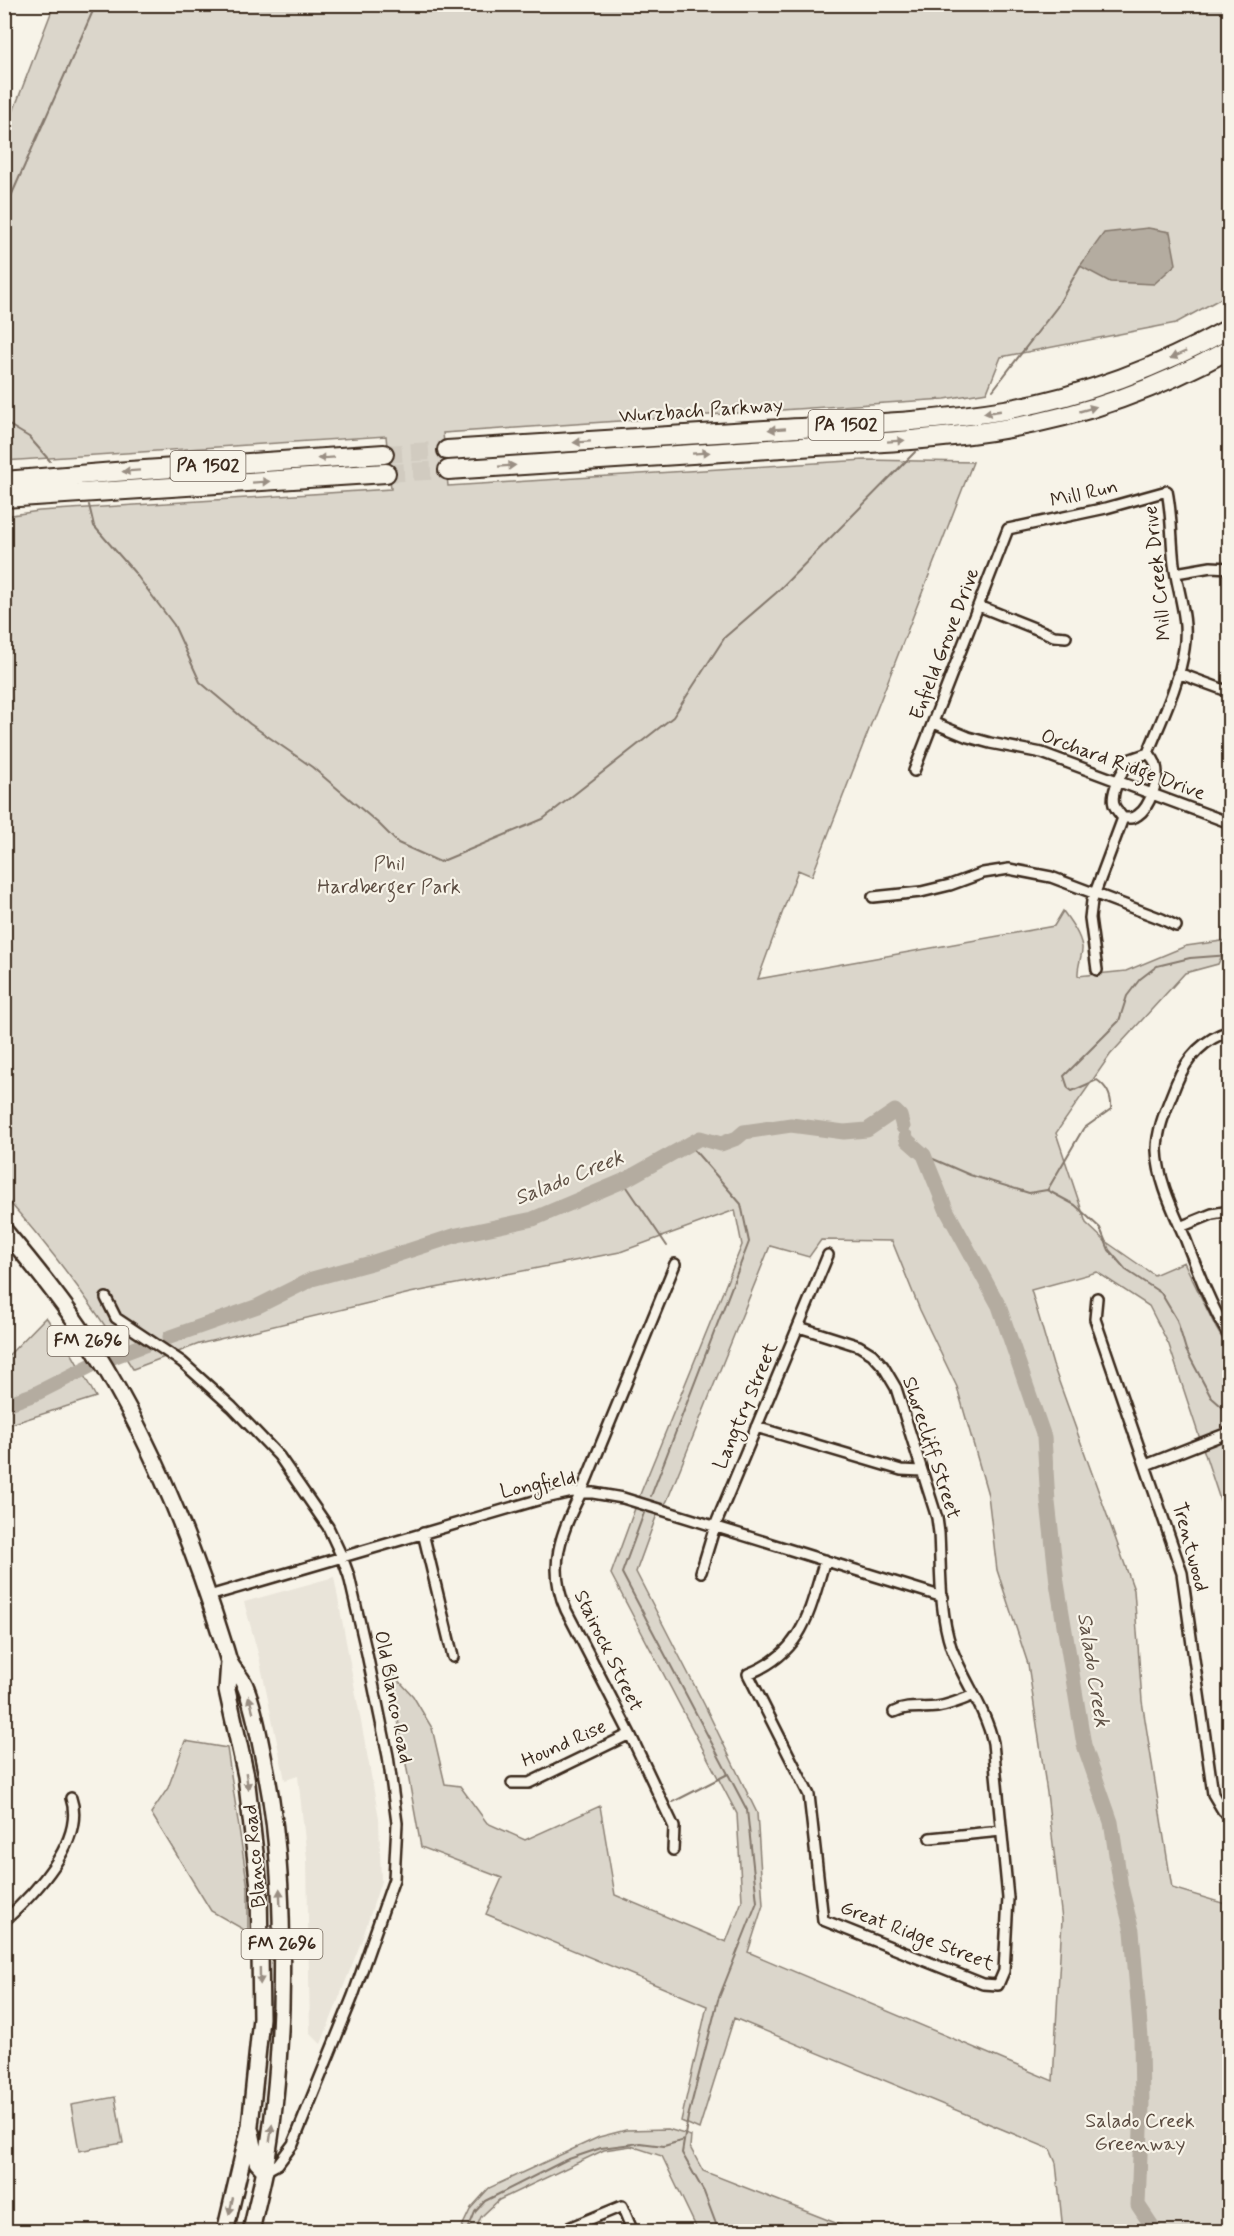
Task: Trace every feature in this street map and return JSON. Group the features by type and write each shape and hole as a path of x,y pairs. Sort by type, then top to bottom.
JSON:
{"highway":[{"name":"Wurzbach Parkway","path":"447,450 913,420 995,411 1060,398 1116,380 1199,345 1230,328"},
{"name":"PA 1502","path":"448,470 903,440 991,431 1054,418 1113,401 1181,374 1230,349"},
{"name":"PA 1502","path":"4,481 384,454"},
{"name":"PA 1502","path":"4,498 386,473"}],"main road":[{"name":"Blanco Road","path":"4,1230 91,1344 122,1398 173,1501 210,1596 230,1662 246,1686 260,1744 274,1823 280,1886 282,1961 277,2086 265,2171 250,2232"},
{"name":"Blanco Road","path":"225,2232 250,2126 261,2018 259,1887 246,1776 227,1690 230,1662"},
{"path":"250,2126 254,2156 256,2162 265,2171"}],"street":[{"name":"Mill Run","path":"1008,529 1095,511 1167,491"},
{"name":"Mill Creek Drive","path":"1148,753 1184,651 1185,622 1176,573 1171,508 1167,491"},
{"name":"Enfield Grove Drive","path":"914,771 1008,529"},
{"path":"1176,573 1211,567 1230,568"},
{"path":"979,606 1053,636 1066,638"},
{"path":"1178,673 1230,692"},
{"name":"Orchard Ridge Drive","path":"934,723 968,737 1042,753 1230,823"},
{"path":"1148,753 1154,759 1157,772 1151,794 1139,815 1123,818 1117,811 1114,800 1119,781 1131,759 1148,753"},
{"path":"1097,970 1090,918 1094,893 1123,818"},
{"path":"873,897 921,892 984,873 1009,869 1040,873 1176,926"},
{"path":"1230,1031 1202,1045 1182,1069 1162,1118 1157,1150 1160,1169 1180,1227 1217,1314 1230,1338"},
{"path":"1180,1227 1212,1214 1230,1211"},
{"name":"Langtry Street","path":"701,1572 715,1526 828,1255"},
{"name":"Stairock Street","path":"673,1850 674,1827 630,1734 566,1610 559,1592 556,1574 557,1554 567,1519 581,1493 675,1264"},
{"name":"Old Blanco Road","path":"106,1298 116,1318 182,1362 256,1430 279,1456 328,1527 342,1557 353,1597 388,1756 397,1822 394,1879 353,1996 293,2144 278,2164 265,2171"},
{"name":"Trentwood","path":"1097,1298 1095,1319 1182,1573 1213,1794 1223,1811"},
{"name":"Shorecliff Street","path":"799,1327 858,1346 872,1354 883,1366 896,1388 922,1471 939,1533 945,1628 952,1649 989,1726 993,1743 1008,1899 1004,1971 998,1985"},
{"path":"756,1427 901,1470 922,1471"},
{"path":"1146,1465 1230,1432"},
{"name":"Longfield","path":"210,1596 541,1499 572,1492 623,1498 943,1597"},
{"path":"423,1533 453,1657"},
{"name":"Great Ridge Street","path":"825,1560 809,1614 801,1632 776,1660 748,1674 809,1795 823,1920 983,1984 998,1985"},
{"path":"894,1712 911,1706 936,1707 974,1695"},
{"name":"Hound Rise","path":"512,1783 530,1783 630,1734"},
{"path":"4,1922 34,1893 66,1843 74,1822 71,1798"},
{"path":"930,1838 1001,1831"},
{"path":"559,2232 622,2206 633,2232"}],"shaded area":[{"path":"1148,228 1170,232 1176,264 1154,284 1110,282 1080,266 1104,233"},
{"path":"334,1577 379,1818 381,1881 363,1937 321,2044 310,2033 307,1859 298,1776 285,1780 259,1657 244,1602"}],"green space":[{"name":"Phil Hardberger Park","path":"54,5 1229,5 1229,294 1176,323 1001,357 987,392 945,399 443,433 448,486 865,460 973,462 812,876 798,870 758,979 1054,926 1063,911 1081,942 1078,976 1126,971 1186,946 1229,940 1218,964 1185,973 1110,1055 1056,1133 1086,1223 1105,1241 1154,1275 1184,1262 1229,1350 1229,1527 1169,1345 1149,1306 1097,1272 1031,1290 1053,1365 1134,1590 1142,1701 1172,1888 1229,1905 1229,2231 1063,2231 1056,2163 1050,2149 734,2018 699,2129 681,2121 707,2006 486,1914 502,1878 421,1847 389,1670 413,1696 432,1728 445,1784 460,1786 487,1823 525,1840 600,1806 615,1895 726,1942 742,1901 737,1814 611,1574 641,1492 742,1245 735,1210 620,1252 410,1293 199,1344 133,1369 73,1280 5,1197 5,516 39,511 391,489 386,436 4,461 5,133","holes":["821,1240 892,1241 920,1310 957,1387 988,1495 997,1570 1028,1664 1047,1793 1062,1920 1053,2081 748,1952 763,1905 757,1813 636,1572 656,1517 667,1501 770,1246 809,1257"]},
{"path":"46,1317 73,1356 96,1397 5,1426 5,1359"},
{"path":"185,1741 227,1748 248,1888 248,1932 211,1911 151,1813 168,1788"},
{"path":"115,2097 123,2143 79,2151 71,2105"},
{"path":"668,2129 691,2136 690,2147 703,2171 856,2231 698,2231 662,2156 631,2146 604,2150 499,2200 481,2217 475,2231 460,2231 471,2208 489,2188 599,2137 626,2130"}],"waterway":[{"path":"4,212 96,4"},
{"path":"993,390 1057,307 1080,266"},
{"path":"4,422 29,437 50,461"},
{"path":"89,505 94,526 135,573 174,625 200,682 250,724 312,767 398,843 440,862 543,819 673,717 725,637 776,593 915,452"},
{"path":"1048,1189 1083,1129 1111,1109 1108,1093 1097,1080 1072,1091 1068,1088 1064,1076 1119,1021 1127,996 1140,979 1157,966 1190,958 1230,955"},
{"name":"Salado Creek","path":"170,1337 258,1306 312,1279 371,1263 457,1235 533,1219 623,1181 700,1138 721,1144 737,1138 744,1132 791,1125 844,1132 867,1130 895,1111 900,1116 903,1127"},
{"name":"Salado Creek","path":"906,1137 924,1155 946,1209 999,1306 1044,1437 1057,1583 1084,1745 1111,1822 1121,1887 1132,1931 1141,2038 1142,2105 1138,2205 1156,2232"},
{"path":"651,1496 749,1242 741,1204 688,1143"},
{"path":"924,1155 970,1175 1029,1193 1047,1190 1075,1205 1100,1228 1109,1250 1126,1270 1161,1293 1177,1320 1186,1350 1211,1397 1230,1414"},
{"path":"623,1181 667,1246"},
{"name":"Salado Creek","path":"4,1405 35,1394 92,1365 147,1344"},
{"path":"644,1513 622,1573 747,1810 757,1902 718,2000 688,2117 682,2153 704,2192 719,2232"},
{"path":"673,1802 728,1774"},
{"path":"467,2232 475,2212 485,2201 566,2160 601,2148 640,2143 664,2146 684,2140"}],"tunnel":[{"path":"384,454 447,450"},
{"path":"386,473 448,470"}],"park label":[{"name":"Salado Creek Greenway","path":"1140,2132"}]}
